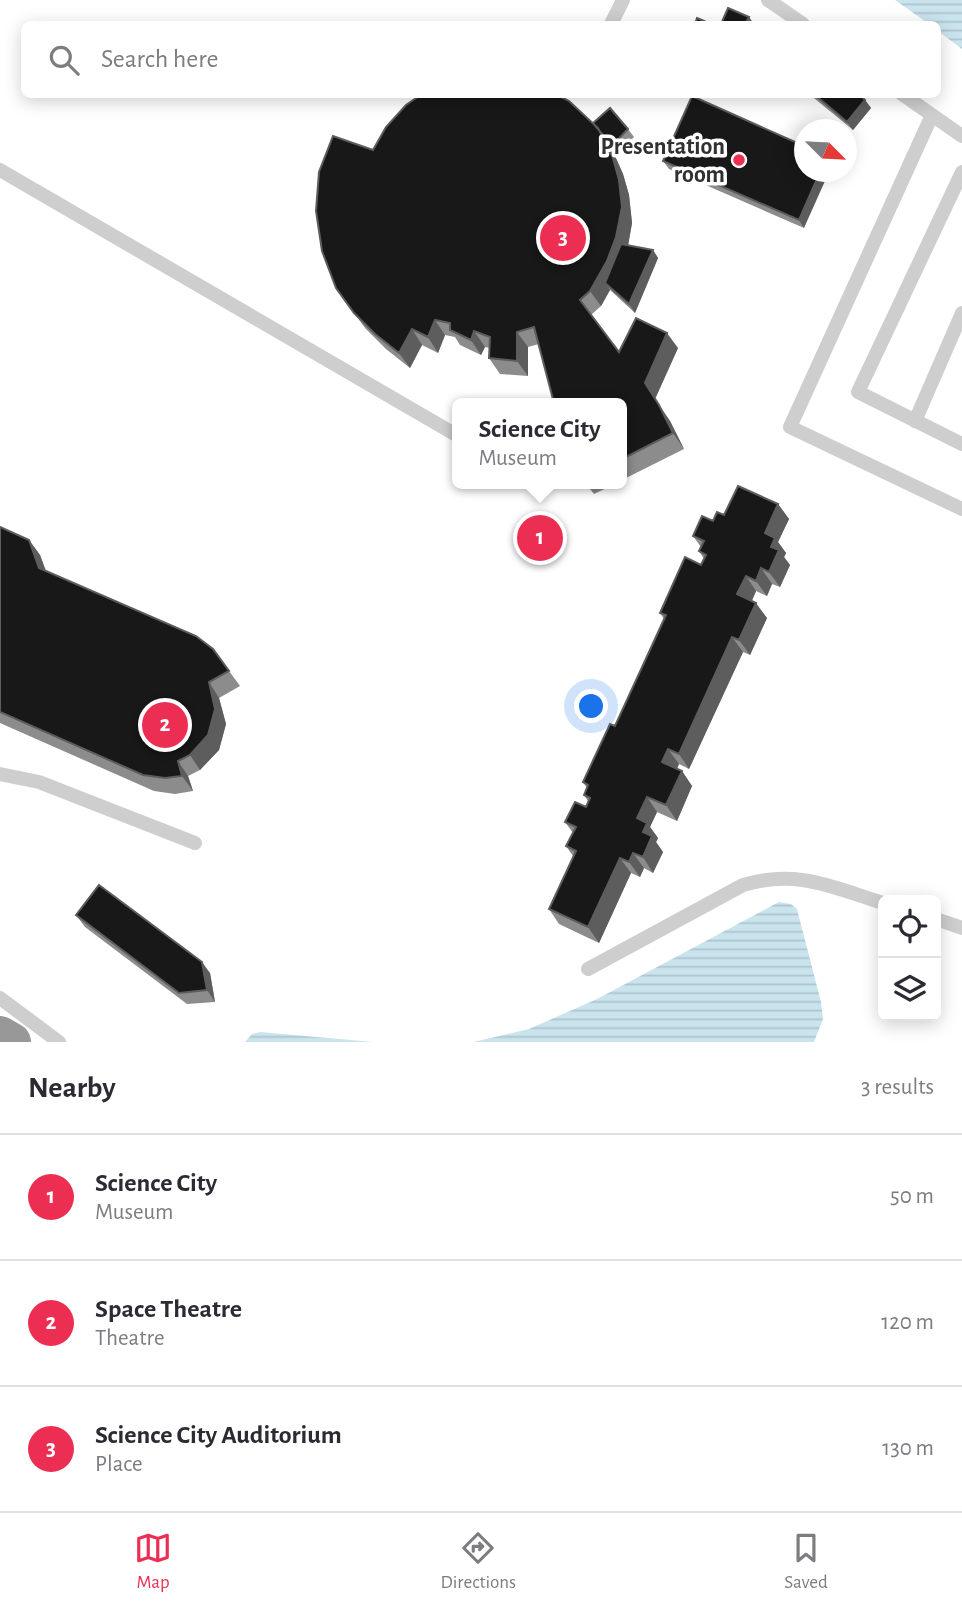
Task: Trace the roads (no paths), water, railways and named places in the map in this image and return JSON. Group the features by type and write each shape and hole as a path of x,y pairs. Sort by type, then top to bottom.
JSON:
{"highway":[{"path":"0,1035 12,1042"}],"lane":[{"path":"612,21 623,0"},
{"path":"768,0 799,21"},
{"path":"907,98 962,136"},
{"path":"932,116 790,427 962,509"},
{"path":"0,170 452,433"},
{"path":"962,172 858,392 962,444"},
{"path":"915,421 962,313"},
{"path":"0,774 39,782 195,843"},
{"path":"588,969 743,885 767,878 812,880 878,901"},
{"path":"941,921 962,927"},
{"path":"0,998 60,1042"}],"water":[{"path":"895,0 962,0 962,49 941,33 941,21 925,21"},
{"path":"779,902 791,904 797,909 821,1002 823,1019 814,1042 473,1042 529,1029 597,999"},
{"path":"261,1032 373,1042 245,1042 252,1034"}],"place":[{"name":"Presentation room","path":"739,160"},
{"name":"Science City Auditorium","path":"563,238"},
{"name":"Science City","path":"540,538"},
{"name":"Space Theatre","path":"165,725"}]}
